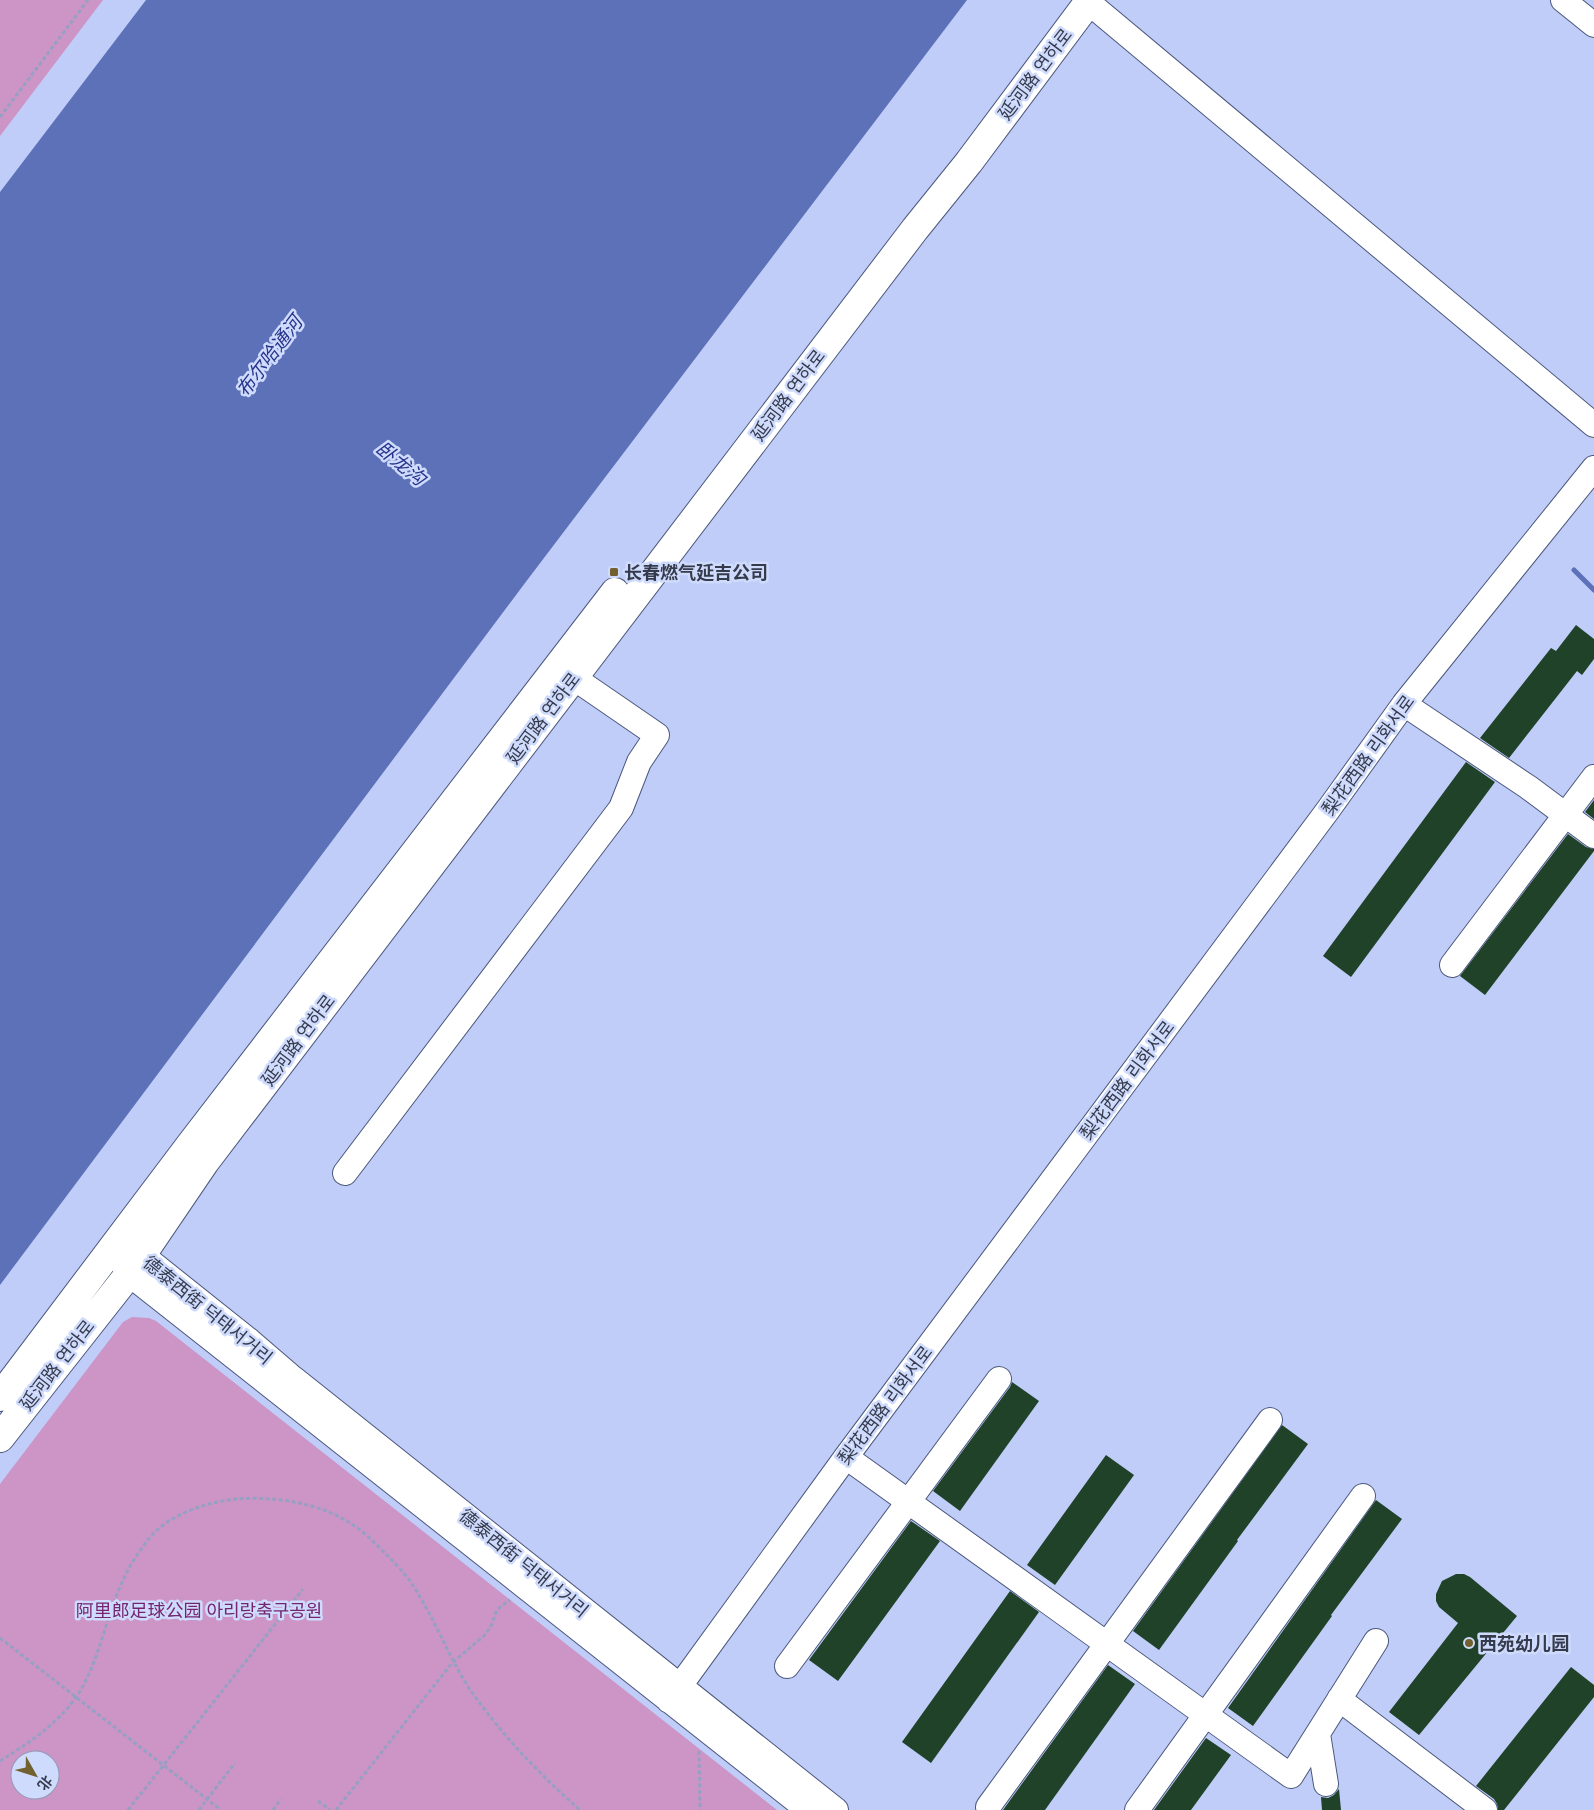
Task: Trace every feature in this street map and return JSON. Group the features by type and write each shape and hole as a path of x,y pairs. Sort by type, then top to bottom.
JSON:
{"main road":[{"name":"延河路 연하로","path":"0,1438 136,1265 205,1162 915,229 975,154 1081,1"},
{"name":"延河路 연하로","path":"0,1397 113,1247 956,149 1081,1"}],"street":[{"path":"1563,0 1594,26"},
{"path":"1081,1 1594,425"},
{"name":"梨花西路 리화서로","path":"674,1694 846,1457 1328,810 1404,704 1594,468"},
{"path":"346,1173 621,808 639,762 657,735 574,678"},
{"path":"1404,704 1528,787 1594,836"},
{"path":"1452,965 1564,814 1594,777"},
{"name":"德泰西街 덕태서거리","path":"113,1247 674,1694 808,1810"},
{"path":"787,1666 999,1379"},
{"path":"988,1807 1270,1420"},
{"path":"846,1457 1291,1776 1376,1641"},
{"path":"1137,1810 1363,1496"},
{"name":"德泰西街 덕태서거리","path":"674,1694 836,1810"},
{"path":"1339,1700 1485,1810"},
{"path":"1318,1734 1326,1784"}],"path":[{"path":"0,117 88,0"},
{"path":"0,1761 26,1745 56,1722 83,1686 122,1580 154,1533 175,1517 201,1507 225,1500 255,1498 316,1507 337,1515 356,1527 401,1569 431,1616 452,1662 487,1712 559,1792 580,1810"},
{"path":"128,1810 303,1589"},
{"path":"336,1810 452,1662 482,1637 492,1624 496,1612 501,1606 515,1597"},
{"path":"0,1638 220,1810"},
{"path":"699,1742 700,1810"},
{"path":"199,1810 235,1763"},
{"path":"273,1810 281,1799"},
{"path":"318,1801 330,1810"}],"green space":[{"path":"0,0 103,0 0,136"},
{"name":"阿里郎足球公园 아리랑축구공원","path":"132,1317 149,1318 156,1321 777,1810 0,1810 0,1484 123,1322"}],"water":[{"name":"布尔哈通河","path":"146,0 967,0 525,583 0,1285 0,192"}],"building":[{"path":"1576,625 1594,639 1594,659 1582,675 1577,671 1509,758 1480,738 1551,648 1556,651"},
{"path":"1466,762 1495,782 1351,977 1323,956"},
{"path":"1594,800 1594,819 1585,812"},
{"path":"1568,834 1586,847 1594,849 1594,851 1485,995 1460,976"},
{"path":"1012,1382 1039,1401 960,1511 933,1491"},
{"path":"1282,1425 1308,1444 1159,1650 1133,1631"},
{"path":"1106,1455 1134,1475 1055,1585 1027,1565"},
{"path":"1376,1500 1402,1519 1331,1615 1253,1726 1228,1708"},
{"path":"911,1521 940,1541 838,1681 809,1660"},
{"path":"1456,1574 1464,1574 1470,1577 1517,1616 1419,1735 1389,1712 1458,1623 1439,1607 1436,1601 1436,1594 1442,1581"},
{"path":"1010,1591 1039,1612 931,1763 902,1742"},
{"path":"1108,1665 1135,1684 1045,1810 1003,1810"},
{"path":"1571,1667 1594,1685 1594,1697 1504,1810 1498,1810 1494,1799 1476,1786"},
{"path":"1206,1738 1231,1755 1191,1810 1154,1810"},
{"path":"1339,1789 1341,1810 1322,1810 1321,1797 1328,1798"}],"waterway":[{"name":"卧龙沟","path":"1574,570 1594,590"}],"place":[{"name":"长春燃气延吉公司","path":"614,572"},
{"name":"西苑幼儿园","path":"1469,1643"}]}
